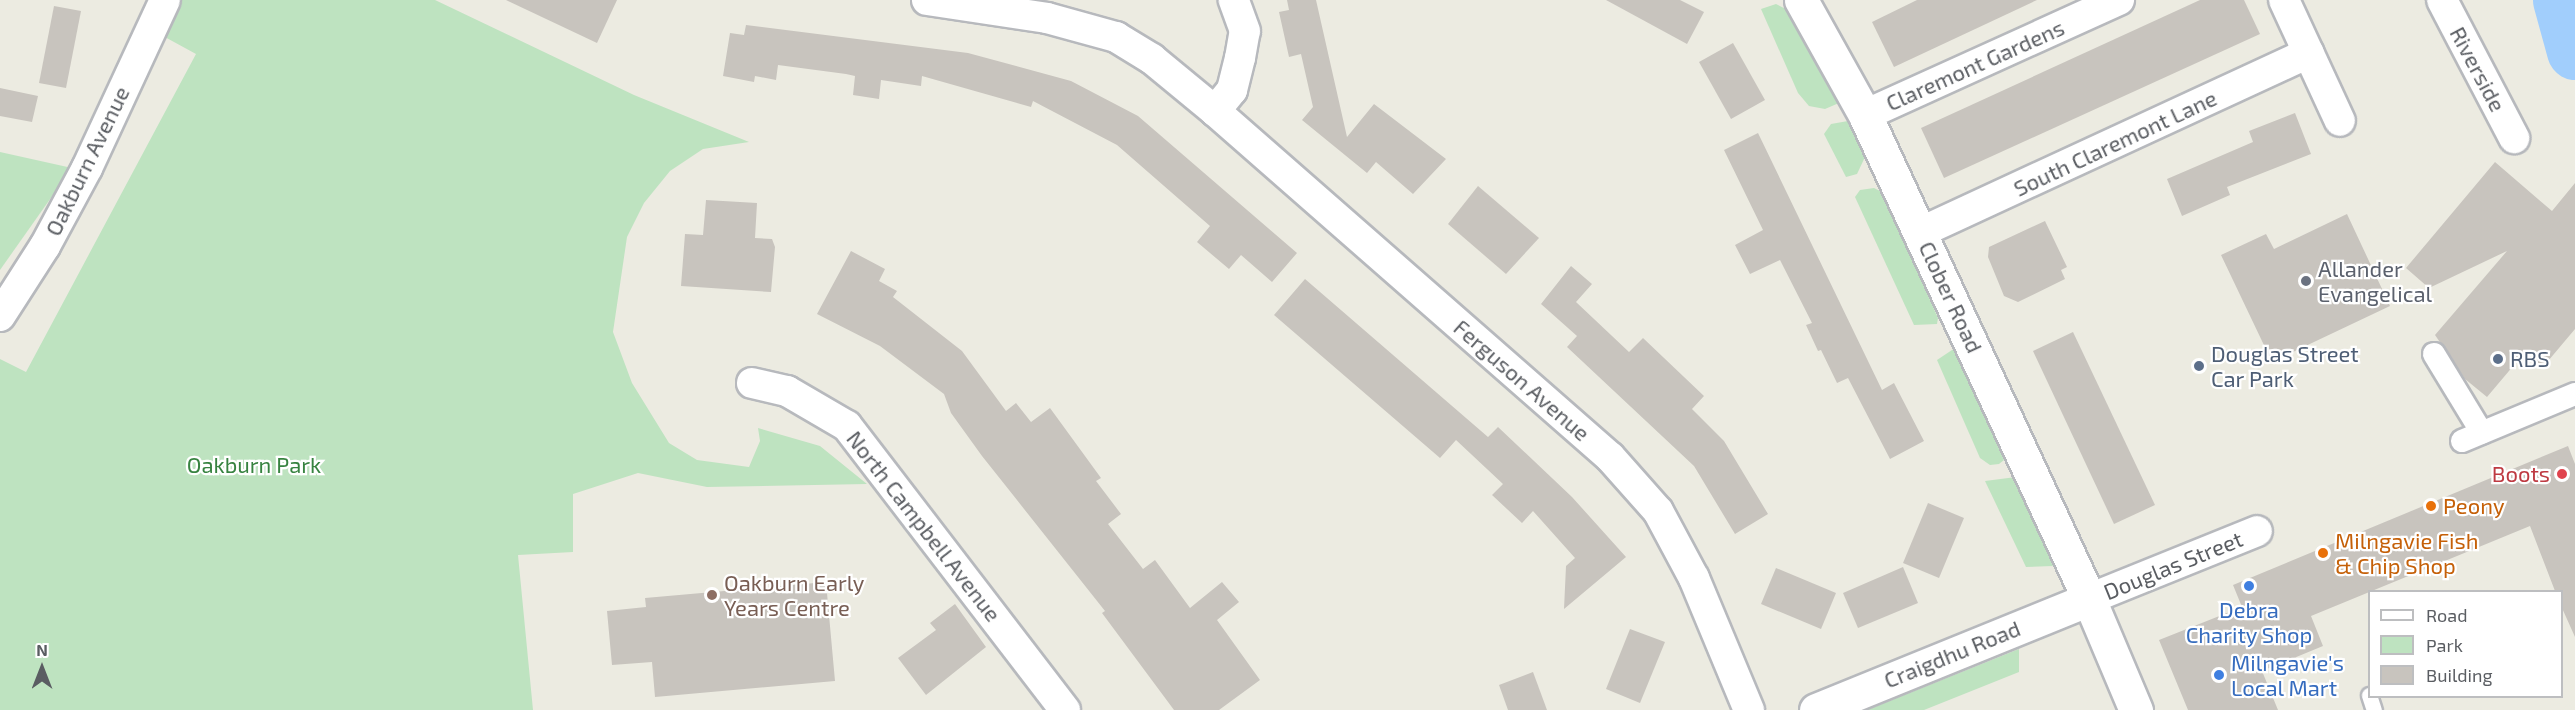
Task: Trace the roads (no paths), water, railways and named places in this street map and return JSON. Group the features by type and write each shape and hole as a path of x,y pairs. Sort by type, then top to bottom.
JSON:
{"street":[{"name":"Oakburn Avenue","path":"0,316 45,246 76,187 165,0"},
{"name":"Ferguson Avenue","path":"927,0 970,3 1047,18 1116,37 1152,59 1215,111 1610,457 1658,511 1694,578 1749,710"},
{"path":"1215,111 1232,90 1245,31 1234,0"},
{"name":"Clober Road","path":"1801,0 1865,115 1921,232 2089,599 2136,710"},
{"name":"Claremont Gardens","path":"1865,115 2119,0"},
{"path":"2284,0 2340,121"},
{"name":"Riverside","path":"2442,0 2514,138"},
{"name":"South Claremont Lane","path":"1921,232 2309,53"},
{"path":"2434,354 2472,437 2575,394"},
{"name":"North Campbell Avenue","path":"752,383 787,391 847,426 1065,710"},
{"name":"Douglas Street","path":"2089,599 2256,531"},
{"name":"Craigdhu Road","path":"1816,710 2089,599"}],"waterway":[{"path":"2561,0 2575,51"}],"place":[{"name":"Allander Evangelical","path":"2306,281"},
{"name":"RBS","path":"2498,359"},
{"name":"Douglas Street Car Park","path":"2199,366"},
{"name":"Boots","path":"2562,474"},
{"name":"Peony","path":"2431,506"},
{"name":"Milngavie Fish & Chip Shop","path":"2323,553"},
{"name":"Debra Charity Shop","path":"2249,586"},
{"name":"Oakburn Early Years Centre","path":"712,595"},
{"name":"Milngavie's Local Mart","path":"2219,675"}],"park label":[{"name":"Oakburn Park","path":"254,465"}]}
